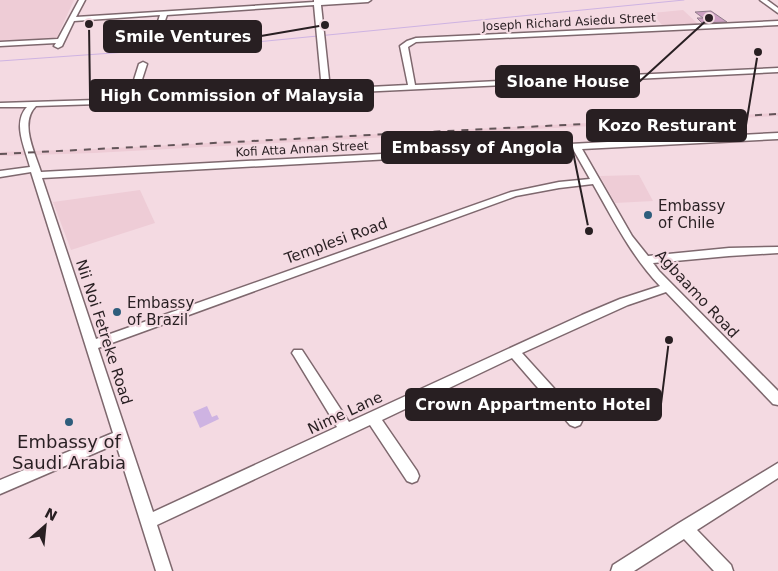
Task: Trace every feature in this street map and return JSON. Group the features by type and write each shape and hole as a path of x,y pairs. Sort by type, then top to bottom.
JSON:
{"street":[{"path":"0,44 59,43 82,0"},
{"path":"73,19 368,0"},
{"path":"763,0 778,11"},
{"path":"317,2 326,92"},
{"path":"154,42 164,14"},
{"name":"Joseph Richard Asiedu Street","path":"412,88 404,46 416,40 778,23"},
{"path":"132,101 143,64"},
{"path":"0,105 132,101 778,70"},
{"name":"Nii Noi Fetreke Road","path":"34,104 26,113 24,120 36,172 164,571"},
{"name":"Kofi Atta Annan Street","path":"0,174 778,136"},
{"name":"Agbaamo Road","path":"576,147 628,237 667,288 778,400"},
{"name":"Templesi Road","path":"92,345 514,194 559,185 595,182"},
{"path":"645,260 729,252 778,250"},
{"name":"Nime Lane","path":"148,522 586,318 624,302 667,288"},
{"path":"514,352 575,422"},
{"path":"298,353 346,430"},
{"path":"372,418 412,476"},
{"path":"0,486 121,436"},
{"path":"619,571 778,470"},
{"path":"684,528 725,571"}],"shaded area":[{"path":"0,0 74,0 56,39 0,43"},
{"path":"683,10 698,24 662,25 652,13"},
{"path":"778,113 778,116 94,153 0,156 0,152 95,149"},
{"path":"639,175 653,201 615,203 600,176"},
{"path":"140,190 155,223 71,250 53,202"},
{"path":"207,406 212,417 217,415 219,419 200,428 193,412"}],"building":[{"path":"711,11 727,22 702,23 697,18 703,18 695,12"}],"waterway":[{"path":"0,61 226,45 684,0"}],"railway":[{"path":"0,154 778,114"}],"place":[{"name":"Sloane House","path":"709,18"},
{"name":"High Commission of Malaysia","path":"89,24"},
{"name":"Smile Ventures","path":"325,25"},
{"name":"Kozo Resturant","path":"758,52"},
{"name":"Embassy of Chile","path":"648,215"},
{"name":"Embassy of Angola","path":"589,231"},
{"name":"Embassy of Brazil","path":"117,312"},
{"name":"Crown Appartmento Hotel","path":"669,340"},
{"name":"Embassy of Saudi Arabia","path":"69,422"}]}
